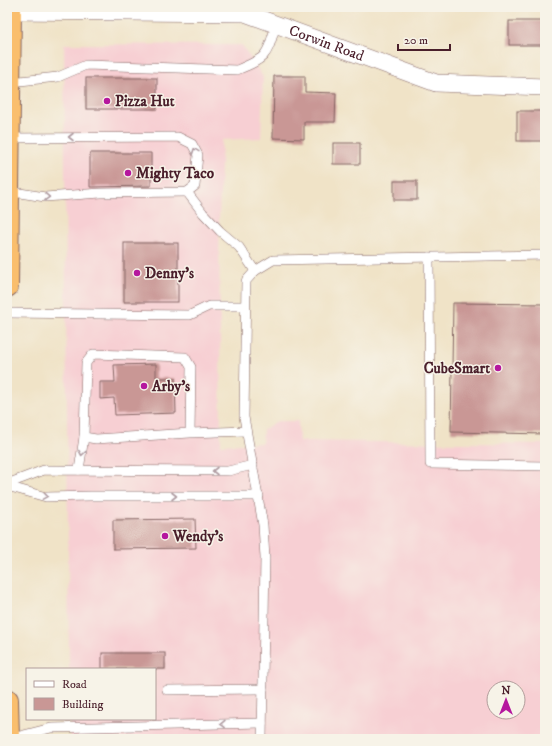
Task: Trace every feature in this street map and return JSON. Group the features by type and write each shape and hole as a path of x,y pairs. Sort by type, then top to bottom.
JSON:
{"highway":[{"path":"7,286 10,82 8,58 9,10"},
{"path":"7,700 7,739"}],"street":[{"name":"Corwin Road","path":"9,10 164,10 245,13 251,11 276,25 436,84 545,87"}],"lane":[{"path":"10,82 58,76 86,65 236,70 259,61 268,51 276,25"},
{"path":"8,191 46,197 101,193 187,192 195,186 198,155 192,144 178,137 9,138"},
{"path":"187,192 203,213 220,231 239,247 255,271"},
{"path":"262,739 265,558 264,525 244,417 246,281 255,271 273,260 545,256"},
{"path":"429,257 430,464 545,466"},
{"path":"7,313 190,315 209,306 245,306"},
{"path":"79,470 84,437 86,363 93,354 185,357 191,367 190,433"},
{"path":"84,437 96,439 246,431"},
{"path":"7,485 44,470 228,471 253,465"},
{"path":"7,485 46,497 259,496"},
{"path":"167,690 263,689"},
{"path":"7,739 51,728 262,723"}],"shaded area":[{"path":"64,44 242,45 263,77 261,138 222,140 219,217 221,445 262,443 263,430 277,421 298,421 299,441 545,444 545,739 70,739 70,720 156,720 156,668 69,668"}],"building":[{"path":"509,21 545,21 545,45 509,45"},
{"path":"274,76 305,76 305,92 336,93 335,122 304,122 304,139 273,138"},
{"path":"86,78 157,78 157,109 86,109"},
{"path":"517,111 544,111 544,141 517,141"},
{"path":"333,143 360,143 360,164 333,164"},
{"path":"90,153 151,153 151,186 90,187"},
{"path":"394,181 417,181 417,200 394,200"},
{"path":"124,243 178,243 178,302 124,302"},
{"name":"CubeSmart","path":"453,303 545,304 545,434 451,432"},
{"path":"156,364 156,378 175,378 176,413 115,415 114,398 100,399 100,382 115,382 114,365"},
{"path":"195,519 196,548 113,549 113,520"},
{"path":"102,653 165,653 165,669 102,668"}],"place":[{"name":"Pizza Hut","path":"107,101"},
{"name":"Mighty Taco","path":"128,173"},
{"name":"Denny's","path":"137,273"},
{"name":"CubeSmart","path":"498,368"},
{"name":"Arby's","path":"144,386"},
{"name":"Wendy's","path":"165,536"}]}
